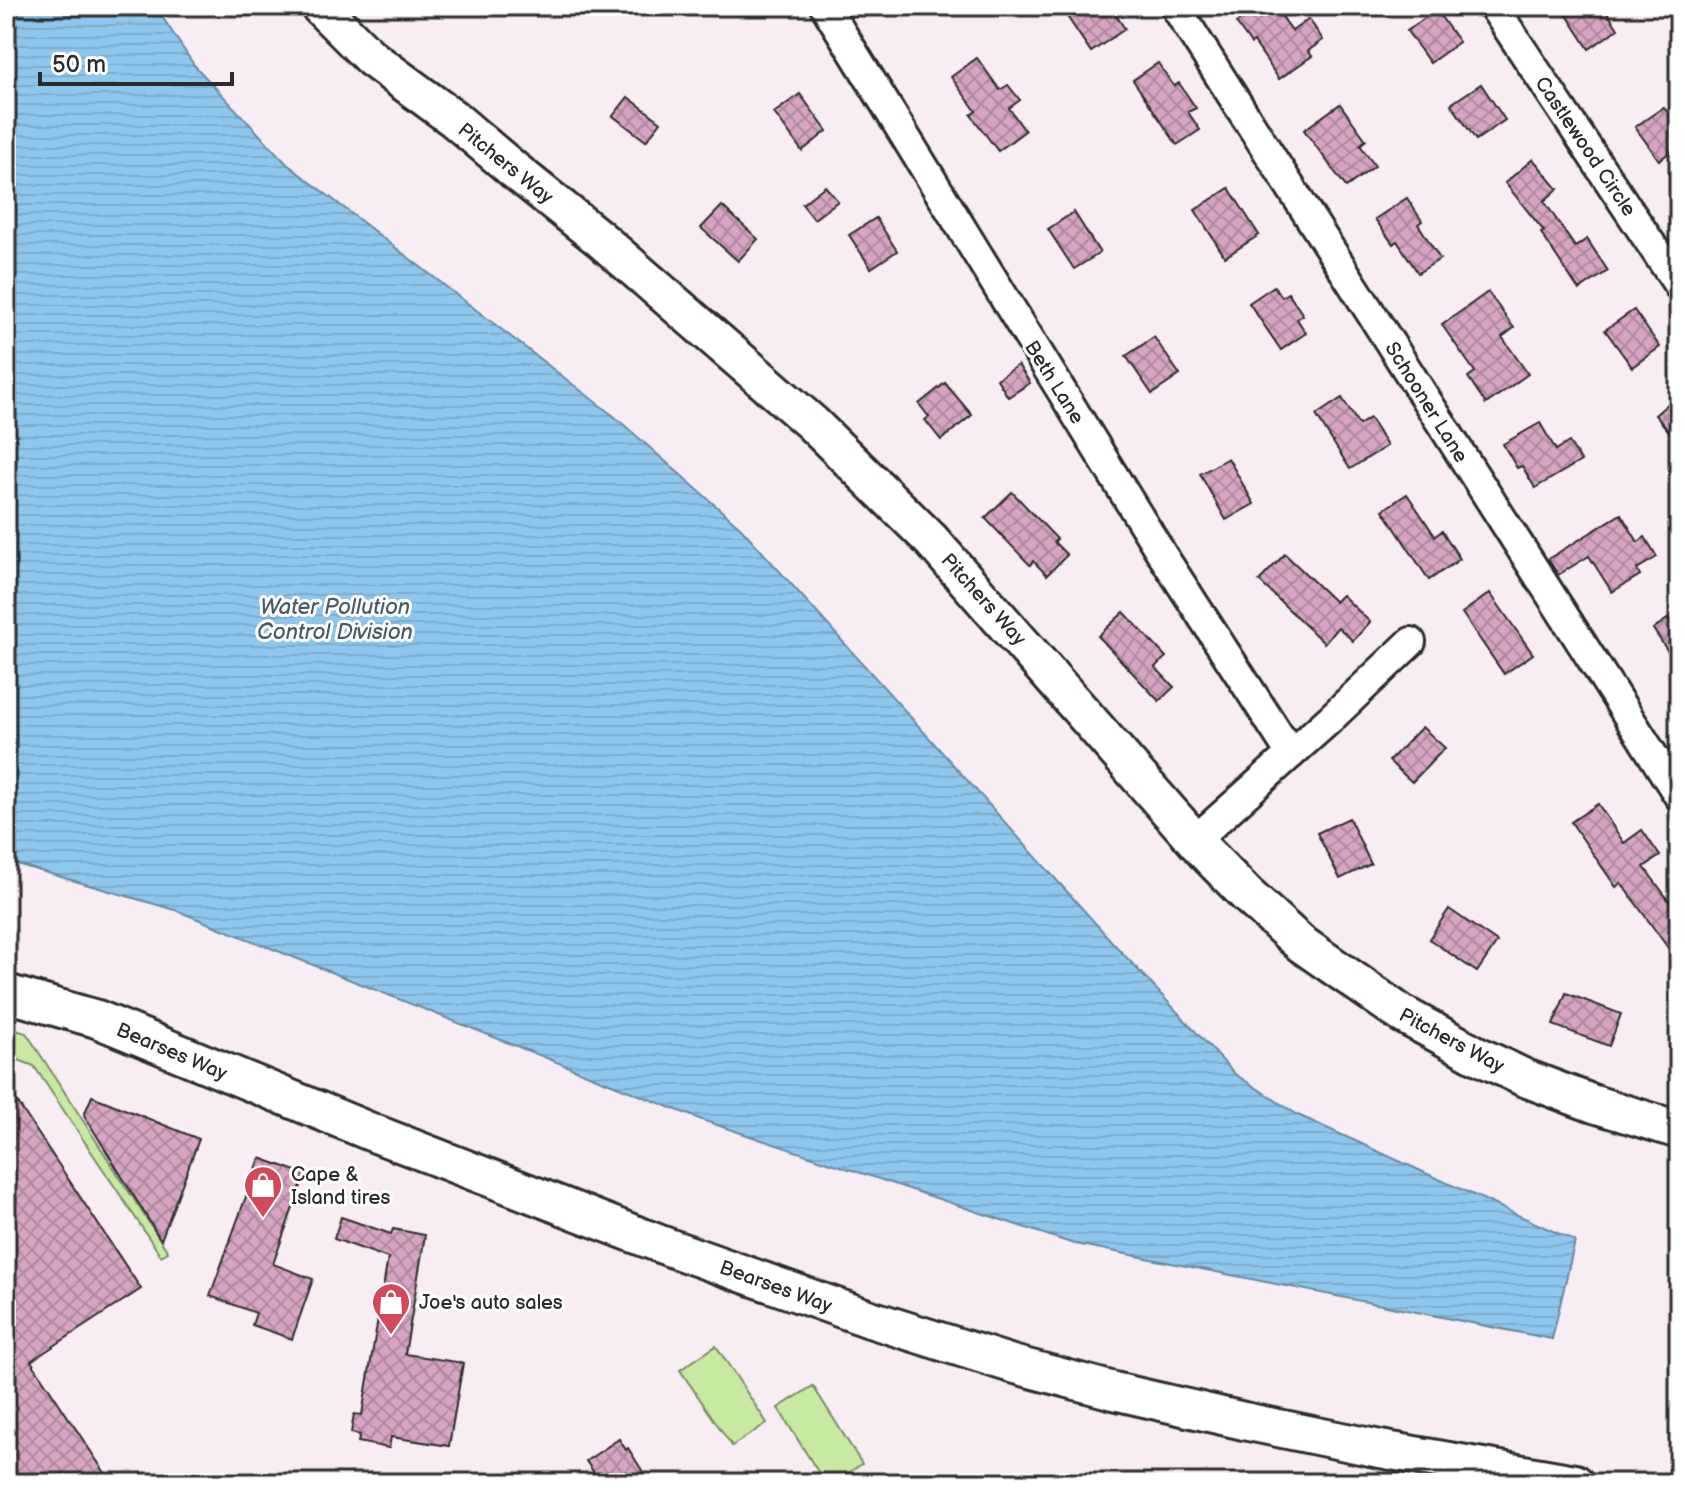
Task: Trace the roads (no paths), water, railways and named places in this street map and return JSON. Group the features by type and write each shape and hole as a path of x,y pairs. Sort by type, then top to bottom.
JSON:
{"main road":[{"name":"Pitchers Way","path":"319,6 371,58 454,119 599,238 812,423 931,540 1195,840 1246,894 1300,943 1402,1014 1475,1054 1525,1078 1594,1104 1679,1130"},
{"name":"Bearses Way","path":"6,993 97,1019 371,1132 668,1247 870,1319 1012,1364 1244,1421 1380,1449 1575,1483"}],"street":[{"name":"Beth Lane","path":"825,6 1163,556 1291,754"},
{"name":"Schooner Lane","path":"1175,6 1679,796"},
{"name":"Castlewood Circle","path":"1493,6 1679,286"},
{"path":"1195,840 1411,642"}],"water":[{"name":"Water Pollution Control Division","path":"6,6 155,6 194,65 287,164 615,417 741,528 1114,944 1235,1074 1298,1115 1575,1241 1552,1339 1071,1243 702,1120 175,910 6,861"}],"place":[{"name":"Cape & Island tires","path":"263,1219"},
{"name":"Joe's auto sales","path":"391,1336"}]}
